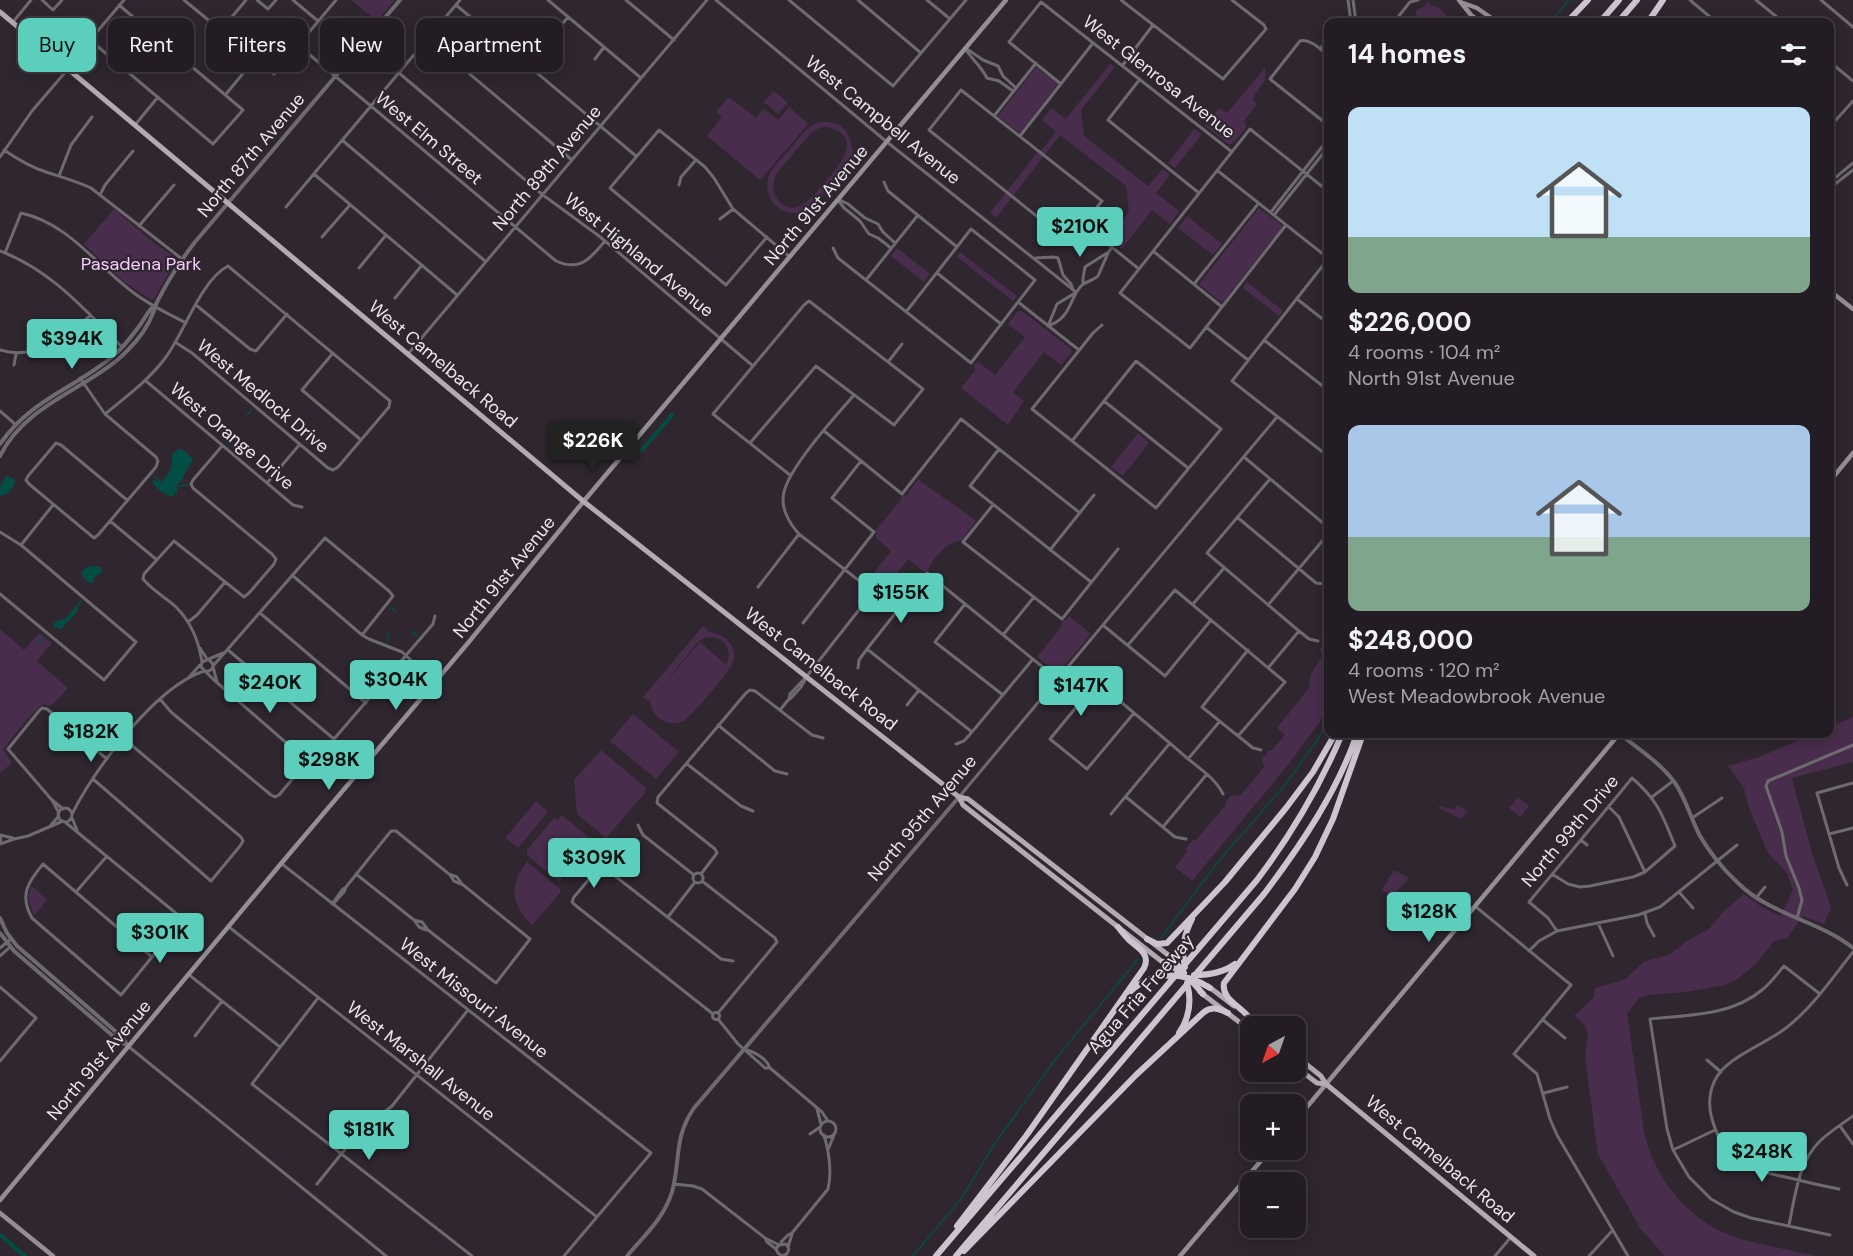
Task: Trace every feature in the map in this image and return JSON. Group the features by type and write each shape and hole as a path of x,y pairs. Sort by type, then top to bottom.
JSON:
{"highway":[{"path":"1571,18 1588,0"},
{"path":"1603,18 1619,0"},
{"path":"1621,18 1637,0"},
{"path":"1651,18 1663,0"},
{"path":"1176,1038 1185,1024 1189,1011 1190,999 1183,943 1194,916 1294,798 1333,738"},
{"name":"Agua Fria Freeway","path":"936,1256 1246,894 1283,844 1320,782 1340,738"},
{"name":"Agua Fria Freeway","path":"958,1256 1264,894 1297,849 1346,762 1355,738"},
{"path":"1249,1016 1224,992 1226,979 1291,894 1315,857 1333,819 1362,738"},
{"path":"1147,939 1157,944 1167,943 1194,916"},
{"path":"936,1256 1026,1136 1144,968 1147,961 1143,951 1118,927"},
{"path":"1169,956 1203,994"},
{"path":"1124,998 1138,984 1148,980 1165,976 1206,975 1229,968 1240,960"},
{"path":"1163,962 1210,988"},
{"path":"958,1256 1127,1085 1206,1010 1216,1008 1228,1014"}],"main road":[{"name":"North 91st Avenue","path":"0,1200 435,682 583,501 1006,0"},
{"path":"1461,2 1475,18"},
{"path":"1461,2 1477,8 1491,18"},
{"name":"West Camelback Road","path":"0,12 18,28"},
{"name":"West Camelback Road","path":"72,72 583,501 959,796 968,799 1169,956"},
{"path":"1834,294 1853,309"},
{"path":"1834,476 1853,453"},
{"path":"1306,1108 1617,738"},
{"name":"West Camelback Road","path":"959,796 963,805 1163,962"},
{"path":"1026,844 1032,853 1048,867 1049,873 1060,876 1086,897 1101,904"},
{"path":"1210,988 1246,1016"},
{"path":"1203,994 1240,1023"},
{"name":"West Camelback Road","path":"1306,1064 1321,1076 1326,1084 1534,1256"},
{"name":"West Camelback Road","path":"1306,1074 1317,1083 1326,1084"},
{"path":"1180,1256 1262,1160"},
{"path":"0,1213 53,1256"}],"street":[{"path":"12,23 32,0"},
{"path":"42,0 53,10 62,0"},
{"path":"119,5 243,110 213,144 90,40 119,5 124,0"},
{"path":"184,0 206,18"},
{"path":"231,18 246,0"},
{"path":"257,0 268,9 276,0"},
{"path":"293,0 318,21"},
{"path":"308,33 336,0"},
{"name":"North 87th Avenue","path":"0,456 17,426 112,364 127,351 145,328 182,259 227,202 400,0"},
{"path":"445,18 460,0"},
{"path":"548,0 641,78"},
{"path":"626,0 674,40"},
{"name":"North 89th Avenue","path":"408,354 707,0"},
{"name":"West Campbell Avenue","path":"716,0 887,142 1075,291"},
{"path":"789,0 893,86 966,0"},
{"path":"858,0 921,54"},
{"path":"927,0 950,19"},
{"path":"1121,0 1222,79 1266,29 1232,0"},
{"path":"1348,0 1350,18"},
{"path":"1353,0 1355,18"},
{"path":"1397,18 1410,2 1418,0"},
{"path":"1690,0 1711,18"},
{"path":"1756,0 1778,18"},
{"path":"1821,0 1853,27"},
{"name":"West Glenrosa Avenue","path":"1036,63 1009,42 1041,2 1232,152 1250,129 1324,188"},
{"path":"456,5 472,18"},
{"path":"563,23 568,17"},
{"path":"1122,66 1154,25"},
{"path":"1324,52 1303,39 1270,79 1324,122"},
{"path":"1020,136 1093,43"},
{"path":"1320,49 1324,45"},
{"path":"595,58 604,47"},
{"path":"965,49 987,63 998,66 1015,89"},
{"path":"965,49 981,66 987,78 1015,89"},
{"path":"286,207 416,53"},
{"name":"West Elm Street","path":"308,54 556,261 569,265 586,262 605,241"},
{"path":"994,116 1036,63 1062,84"},
{"path":"1834,65 1853,81"},
{"path":"0,156 32,111 65,72"},
{"path":"225,94 244,72"},
{"path":"467,72 572,160"},
{"path":"536,72 636,156"},
{"path":"996,80 1001,72"},
{"name":"West Highland Avenue","path":"399,73 543,195 605,241 753,366"},
{"path":"1140,79 1108,120 1199,193"},
{"path":"961,90 994,116 1102,201 1069,242 929,130 961,90"},
{"path":"135,125 158,97"},
{"path":"1834,121 1853,101"},
{"path":"59,176 71,145 92,117"},
{"path":"767,237 726,285 610,188 658,130 705,167 733,209 767,237 789,257"},
{"path":"342,140 486,262"},
{"path":"1270,212 1324,144"},
{"path":"4,150 34,166 79,182 100,195 182,259"},
{"path":"100,195 105,185 133,151"},
{"path":"1232,152 1120,292 1190,348 1286,225"},
{"path":"1274,215 1324,152"},
{"path":"679,185 681,177 696,160"},
{"path":"1834,179 1853,163"},
{"path":"1218,170 1324,256"},
{"path":"1834,185 1853,170"},
{"path":"314,174 457,296"},
{"path":"884,182 888,191 957,247"},
{"path":"140,226 174,185"},
{"path":"838,200 878,224 895,244"},
{"path":"838,200 844,208 860,220 868,234 891,248"},
{"path":"1194,284 1259,203"},
{"path":"322,237 350,205"},
{"path":"720,219 733,209"},
{"path":"5,253 21,213 30,215 67,235 83,247 131,291 186,323"},
{"path":"866,280 918,215"},
{"path":"1083,224 1139,269"},
{"path":"833,248 838,258 906,312 971,363 1035,280 971,229 906,312"},
{"path":"878,238 883,232"},
{"path":"359,268 386,235"},
{"path":"1048,326 1057,304 1083,284 1098,276 1112,247"},
{"path":"0,251 24,261 61,286 127,351"},
{"path":"1153,251 1222,307"},
{"path":"1083,284 1086,267 1108,253"},
{"name":"West Campbell Avenue","path":"1034,258 1056,257 1061,267"},
{"path":"1324,264 1232,381 1324,453"},
{"path":"105,414 146,381 167,356 204,291 222,269 228,266 333,352 390,401 389,407 361,440 302,390 333,352"},
{"path":"395,298 422,266"},
{"path":"1052,273 1061,267"},
{"path":"1048,326 1068,312 1075,291 1063,275 1061,267"},
{"path":"937,273 1001,324"},
{"path":"1297,299 1324,320"},
{"path":"750,443 816,366 894,425 922,389 810,301 804,305 713,414 790,475"},
{"path":"1018,302 1079,350"},
{"name":"North 87th Avenue","path":"0,444 42,402 108,360 123,347 133,336 149,310 155,306"},
{"path":"196,306 250,349 256,351 287,314"},
{"path":"0,350 16,354 46,347 68,334 90,316"},
{"path":"1072,441 1136,361 1221,429 1156,508 1072,441 1032,409 1092,333 1102,325"},
{"path":"1206,327 1248,360"},
{"path":"39,332 46,347"},
{"path":"1264,340 1324,387"},
{"name":"West Medlock Drive","path":"175,342 192,353 328,468 333,470 338,467 361,440"},
{"path":"888,362 902,344"},
{"path":"14,365 16,354"},
{"path":"80,378 105,414 158,461 156,466 110,521 94,538 26,480 56,443 127,500"},
{"name":"West Orange Drive","path":"146,381 293,505 302,507"},
{"path":"854,394 790,475 783,494 785,513 799,534 898,611"},
{"path":"1104,401 1188,468"},
{"path":"0,411 17,426"},
{"name":"North 95th Avenue","path":"627,1256 668,1203 679,1142 687,1119 694,1108 1277,417"},
{"path":"824,431 902,494 961,419 1080,513"},
{"path":"267,483 300,444"},
{"path":"217,682 212,662 200,648 188,622 176,607 143,579 144,574 174,541 244,597 274,564 276,559 272,554 191,484 222,446"},
{"path":"999,449 970,486 1091,582"},
{"path":"1244,457 1324,527"},
{"path":"804,623 874,532 832,498 861,461"},
{"path":"1270,478 1207,553 1309,639 1318,641"},
{"path":"1050,550 1094,495"},
{"path":"21,545 53,505"},
{"path":"993,505 963,542 1062,619 1118,549"},
{"path":"1238,517 1316,583 1324,584"},
{"path":"110,521 157,560"},
{"path":"0,532 21,545 136,642 104,680 0,594"},
{"path":"758,587 799,534"},
{"path":"1268,605 1324,537"},
{"path":"189,677 209,671 213,667 325,538 393,596 362,635"},
{"path":"1193,604 1224,568"},
{"path":"858,668 859,660 927,573 1083,699"},
{"path":"292,575 362,635 396,649 435,682"},
{"path":"188,622 197,615 225,582"},
{"path":"1128,645 1175,590 1193,604 1285,682 1238,736"},
{"path":"780,711 790,694 807,676 873,592"},
{"path":"1003,635 1034,597"},
{"path":"965,604 935,642 1003,695"},
{"path":"260,612 366,703"},
{"path":"226,651 334,739 433,624 435,616"},
{"path":"1103,626 1165,676 1211,620"},
{"path":"1268,668 1299,631"},
{"path":"160,699 171,712 275,797 305,764 306,760 202,669 200,648"},
{"path":"867,649 972,732"},
{"path":"14,838 0,836 0,843 28,836 64,821 72,815 78,801 123,738 160,699 189,677 201,663 226,651"},
{"path":"1248,651 1202,707 1253,748 1261,750"},
{"path":"956,744 964,741 1034,659"},
{"path":"1134,713 1087,769 1050,739 1096,682 1134,713 1170,743 1188,759 1207,774 1223,794"},
{"path":"694,876 701,874 717,853 657,802 658,797 746,693 750,690 755,691 812,735 823,738"},
{"path":"907,705 919,690"},
{"path":"107,759 42,708 8,749 51,799 64,821 183,919 153,957 121,995 32,918 28,910 27,886 43,864 153,957"},
{"path":"1188,759 1220,722"},
{"path":"718,726 775,771 787,774"},
{"path":"93,779 211,881 243,841 123,738"},
{"path":"1625,738 1673,781 1700,835 1739,885 1770,906 1832,933 1853,950 1804,1013 1785,1029 1729,1064 1714,1083 1710,1096 1710,1113 1715,1130 1726,1148 1745,1165 1764,1173 1839,1190"},
{"path":"1111,814 1170,743"},
{"path":"1797,918 1802,900 1786,856 1782,832 1766,786 1768,781 1853,745"},
{"path":"687,764 741,806 753,811"},
{"path":"1163,827 1207,774"},
{"name":"North 99th Drive","path":"1557,931 1548,918 1529,902 1632,778 1653,797"},
{"path":"1552,874 1568,884 1586,887 1633,877 1645,872 1675,846 1661,810 1653,797 1673,781"},
{"path":"1847,885 1839,868 1817,793 1853,783"},
{"path":"1126,797 1175,837 1186,839"},
{"path":"1692,818 1722,798"},
{"path":"51,799 70,810 77,830"},
{"path":"50,826 65,808 78,801"},
{"path":"1609,807 1619,816 1645,872"},
{"path":"638,825 643,835 694,876 695,882 668,917"},
{"path":"1829,834 1853,828"},
{"path":"332,904 345,892 346,887 356,874 391,831 396,831 449,874 457,877 462,884 531,939 496,983 428,930 422,922 414,920 356,874"},
{"path":"1581,840 1587,845"},
{"path":"1529,951 1539,941 1557,931 1645,913 1660,907 1737,845"},
{"path":"76,892 107,856"},
{"name":"West Missouri Avenue","path":"281,863 651,1153 597,1217"},
{"path":"733,961 722,959 601,865 572,902 716,1014 744,1048 765,1068 770,1068 822,1112 828,1121 833,1122 836,1127 828,1150"},
{"path":"701,874 702,881 775,938 777,942 713,1019 718,1019"},
{"path":"695,882 702,881"},
{"path":"1756,898 1765,886"},
{"path":"1679,892 1693,908"},
{"path":"1474,906 1571,985 1514,1054 1537,1074 1557,1135 1612,1232 1629,1256"},
{"path":"1645,913 1654,936"},
{"path":"0,918 13,941 122,1036 128,1046"},
{"path":"1598,923 1613,956"},
{"name":"West Marshall Avenue","path":"228,926 597,1217"},
{"path":"0,933 8,945 120,1042 128,1046 386,1256"},
{"path":"0,956 13,941"},
{"path":"0,948 8,945"},
{"path":"1820,994 1784,966 1764,989 1735,1006 1714,1012 1650,1019 1667,1129 1673,1150 1689,1177 1719,1204 1743,1215 1830,1236"},
{"path":"188,974 280,1047"},
{"path":"0,987 36,1018 0,1060"},
{"path":"318,998 252,1084 472,1256"},
{"path":"195,1036 222,1001"},
{"path":"317,1184 341,1153 369,1123 392,1106 468,1011"},
{"path":"1543,1020 1564,1038"},
{"path":"1707,1060 1721,1072"},
{"path":"1544,1093 1567,1087"},
{"path":"776,1250 828,1189 830,1181 828,1150 817,1109"},
{"path":"1789,1226 1803,1166 1812,1150 1822,1138 1853,1116"},
{"path":"828,1121 810,1134 830,1136 834,1134"},
{"path":"1840,1126 1853,1144"},
{"path":"1673,1150 1715,1130"},
{"path":"673,1184 702,1189 765,1238 779,1244 786,1244 788,1247"},
{"path":"564,1256 597,1217"},
{"path":"1589,1256 1612,1232"},
{"path":"765,1238 766,1242 779,1254 785,1255 788,1252 792,1233"},
{"path":"1495,1256 1511,1237"}],"green space":[{"path":"351,0 395,0 380,18 373,18"},
{"path":"1429,2 1430,6 1436,6 1444,12 1445,18 1414,18 1417,10"},
{"path":"1110,64 1115,67 1081,110 1084,136 1148,186 1163,169 1170,175 1156,193 1179,211 1170,224 1152,210 1122,249 1108,238 1129,211 1126,186 1060,135 996,218 990,213 1056,132 1042,120 1051,108 1066,119"},
{"path":"1036,67 1058,84 1020,133 998,116"},
{"path":"1265,68 1265,80 1252,99 1257,104 1244,121 1246,128 1232,144 1228,144 1205,126 1219,108 1227,113"},
{"path":"774,91 788,103 778,114 764,102"},
{"path":"729,97 756,118 764,109 778,120 789,107 808,124 760,180 707,136 722,117 716,112"},
{"path":"820,122 835,123 845,130 851,142 854,157 807,212 787,212 775,205 769,196 767,186 769,176 803,133","holes":["827,127 838,131 845,137 847,143 843,158 833,173 802,205 795,208 781,203 774,193 773,185 776,174 811,133 819,128"]},
{"path":"1194,129 1202,134 1175,168 1168,163"},
{"path":"1259,208 1283,226 1222,303 1199,284"},
{"name":"Pasadena Park","path":"114,209 150,240 177,259 153,300 123,281 84,244"},
{"path":"1187,216 1222,244 1213,255 1178,228"},
{"path":"897,248 930,274 924,282 891,256"},
{"path":"960,252 1017,296 1013,301 957,257"},
{"path":"1247,282 1283,311 1279,316 1243,288"},
{"path":"1018,311 1022,311 1071,349 1071,353 1061,365 1044,352 1013,392 1024,401 1008,425 961,388 975,371 974,365 978,362 995,375 1025,337 1008,324"},
{"path":"1138,433 1149,443 1123,476 1111,467"},
{"path":"918,479 976,521 961,541 941,551 928,571 924,572 908,559 881,594 866,583 891,551 876,538 876,530"},
{"path":"1069,616 1091,634 1057,672 1037,657 1062,626 1062,622"},
{"path":"703,626 708,630 707,632 725,638 733,647 734,659 731,666 686,719 674,723 662,720 654,712 650,700 643,697","holes":["713,637 722,641 727,647 726,665 700,642 658,691 659,693 657,692 699,641"]},
{"path":"0,629 24,650 39,633 52,643 37,661 68,688 51,706 43,704 29,717 3,749 12,763 0,773"},
{"path":"1324,644 1324,712 1319,723 1288,765 1192,881 1175,867 1187,852 1186,848 1193,840 1196,840 1226,805 1225,802 1232,795 1240,796 1264,767 1262,758 1285,735 1277,728 1309,688 1311,673 1322,657 1320,649"},
{"path":"633,714 679,752 656,779 610,741"},
{"path":"1853,717 1853,762 1792,778 1813,857 1831,907 1824,924 1803,916 1787,938 1774,941 1755,965 1736,980 1725,985 1639,998 1627,1014 1645,1137 1659,1172 1669,1187 1694,1214 1726,1234 1817,1256 1665,1256 1640,1228 1598,1154 1585,1058 1588,1033 1583,1023 1574,1016 1594,997 1595,988 1624,980 1645,961 1669,955 1687,941 1709,929 1724,911 1744,894 1762,907 1781,916 1793,890 1787,873 1768,853 1749,808 1744,788 1728,766 1759,757 1804,738 1834,738 1834,725"},
{"path":"601,750 645,787 645,793 606,838 577,814 574,780"},
{"path":"1518,797 1529,806 1520,817 1509,808"},
{"path":"536,801 548,812 518,848 505,838"},
{"path":"1456,805 1468,811 1461,819 1439,808 1439,806 1455,810"},
{"path":"562,815 594,842 594,847 567,879 564,877 559,882 527,855 527,850 554,818 557,820"},
{"path":"527,862 560,889 560,893 532,925 520,910 515,895 517,879"},
{"path":"1394,870 1409,878 1393,896 1382,890"},
{"path":"31,885 47,900 34,916 28,898"}],"shaded area":[{"path":"180,449 193,460 183,480 177,484 177,493 171,497 159,490 152,482 155,480 161,483 171,467 173,453"},
{"path":"6,475 14,479 15,484 8,493 0,496 0,487"},
{"path":"88,566 100,567 103,571 94,578 93,583 89,583 81,573"},
{"path":"75,607 78,608 77,612 61,629 53,626 55,622 66,618"}],"waterway":[{"path":"1554,18 1569,0"},
{"path":"247,415 252,409"},
{"path":"642,450 672,415"},
{"path":"227,444 232,438"},
{"path":"154,476 161,482"},
{"path":"178,486 188,485"},
{"path":"77,607 81,601"},
{"path":"391,607 396,612"},
{"path":"412,631 417,636"},
{"path":"387,641 389,634"},
{"path":"40,642 44,637"},
{"path":"1161,938 1218,862 1285,785 1324,729"},
{"path":"913,1256 961,1199 994,1145 1054,1061 1138,959"},
{"path":"0,1235 25,1256"}]}
